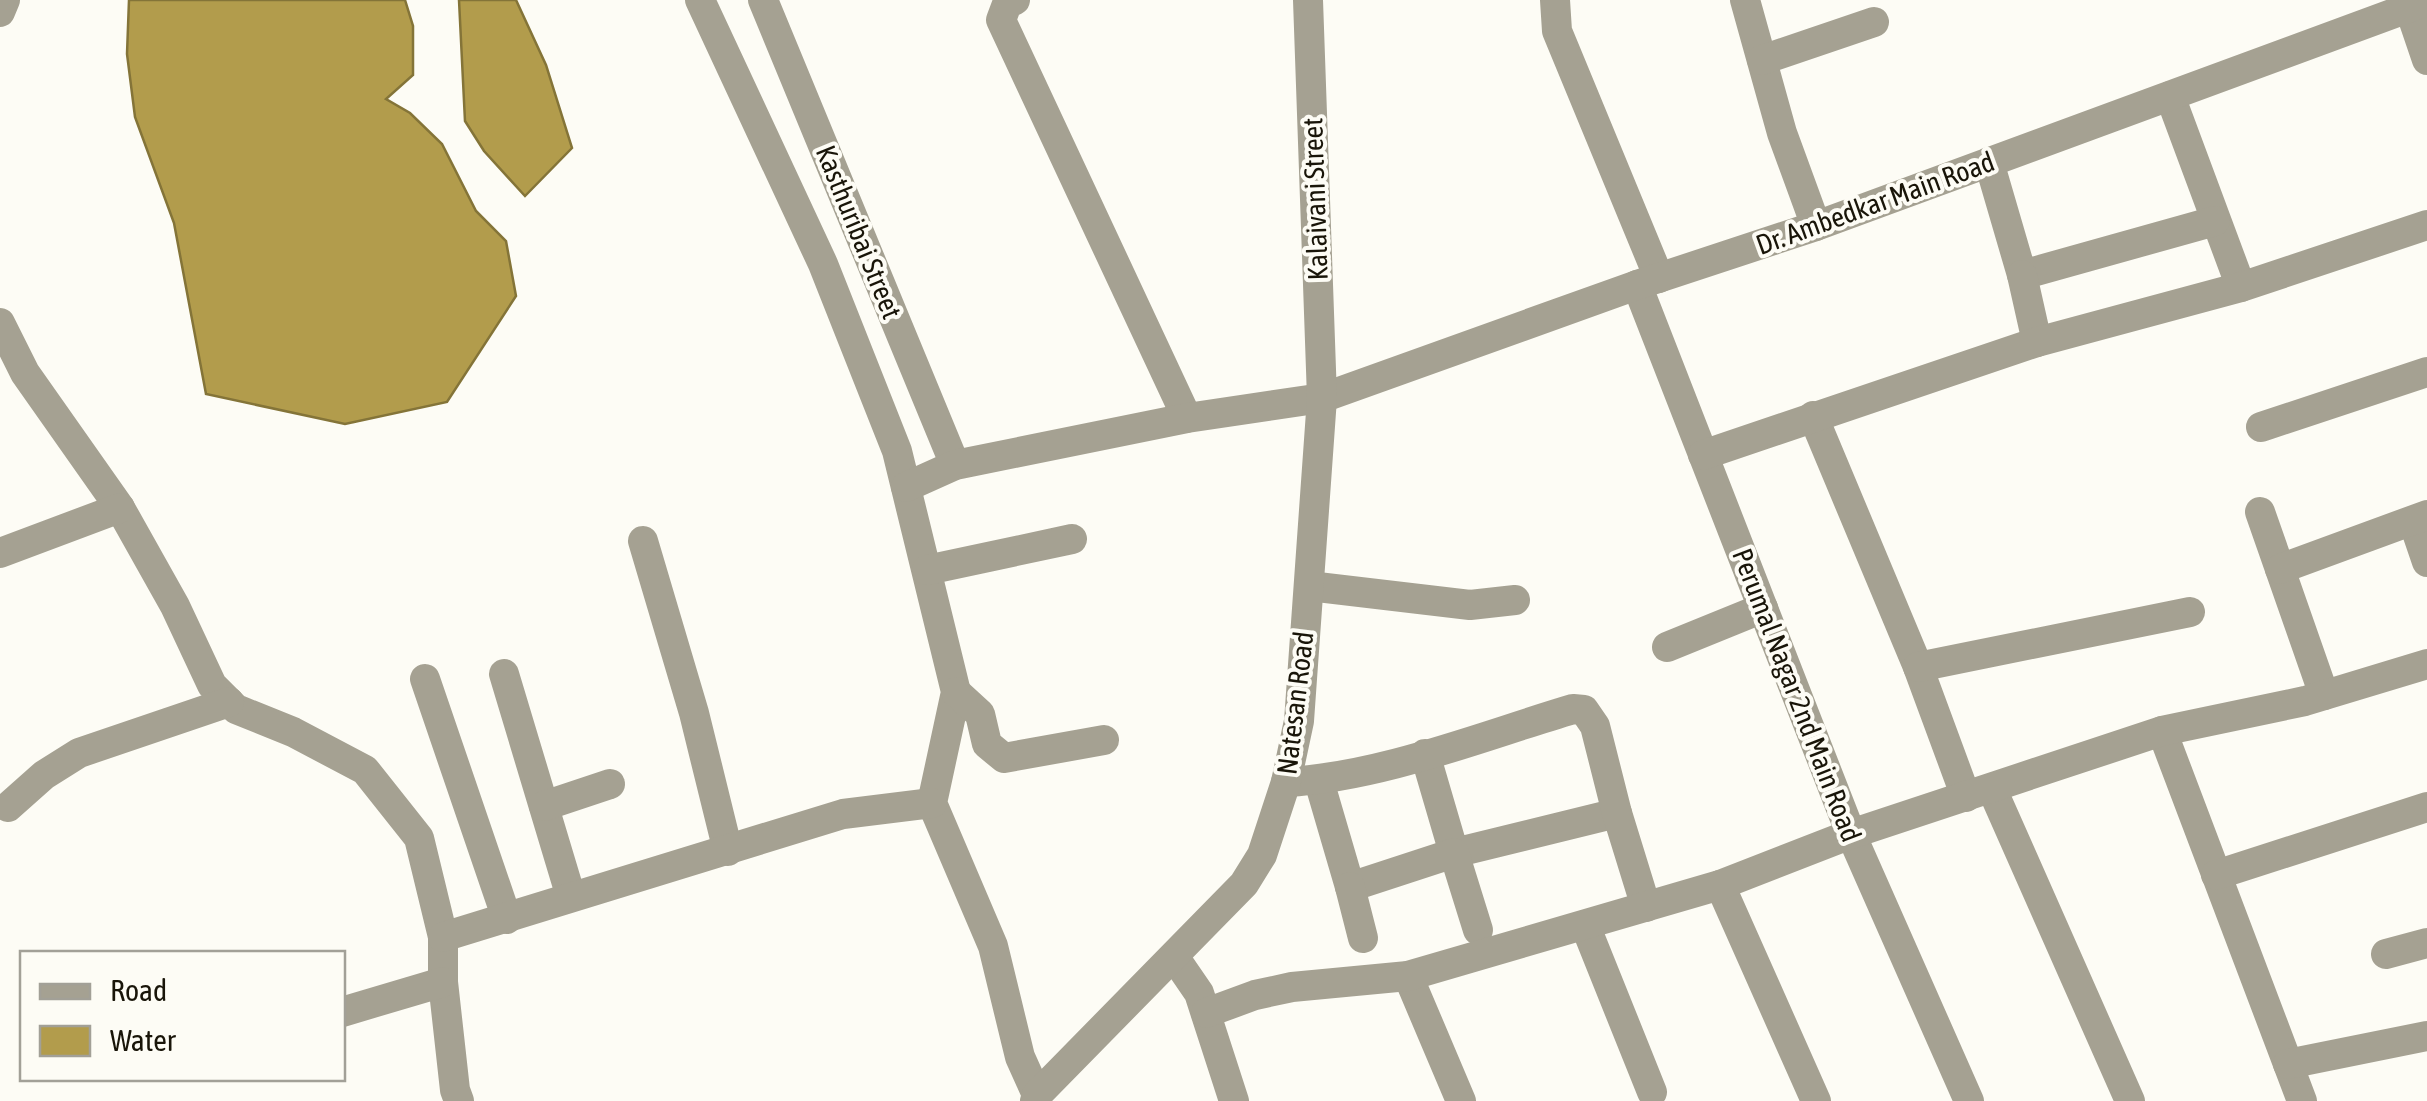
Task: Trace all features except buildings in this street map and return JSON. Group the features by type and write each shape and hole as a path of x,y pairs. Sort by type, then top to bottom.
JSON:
{"street":[{"path":"0,12 5,0"},
{"path":"700,0 823,264 897,451 956,692 932,802 993,946 1020,1057 1036,1098"},
{"name":"Kasthuribai Street","path":"762,0 955,465"},
{"path":"1015,0 1007,4 1001,20 1187,418"},
{"name":"Kalaivani Street","path":"1308,0 1322,398"},
{"name":"Perumal Nagar 2nd Main Road","path":"1555,0 1558,31 1648,281 1704,456 1851,834 1969,1101"},
{"path":"1745,0 1782,133 1816,226"},
{"path":"2399,6 2427,60"},
{"name":"Dr. Ambedkar Main Road","path":"906,487 955,465 1187,418 1322,398 1648,281 1816,226 2170,96 2399,6"},
{"path":"1762,60 1874,22"},
{"path":"2170,96 2242,286"},
{"path":"1989,162 2037,342"},
{"path":"2022,275 2215,220"},
{"path":"1704,456 2037,342 2242,286 2427,225"},
{"path":"0,323 12,377 120,508 175,606 212,686 236,709 293,732 366,770 419,838 443,937 443,982 459,1101"},
{"path":"2260,427 2427,372"},
{"name":"Natesan Road","path":"1036,1098 1244,884 1262,855 1286,782 1299,720 1322,398"},
{"path":"1814,416 1918,667 2130,1101"},
{"path":"0,553 120,508"},
{"path":"2260,512 2324,695"},
{"path":"2280,568 2420,518 2427,562"},
{"path":"928,570 1072,539"},
{"path":"644,540 694,713 728,851"},
{"path":"1309,586 1470,606 1515,600"},
{"path":"1668,647 1763,608"},
{"path":"1918,667 2190,612"},
{"path":"1206,1013 1254,994 1373,977 1408,976 1646,908 1720,886 1851,834 2162,731 2324,695 2427,664"},
{"path":"504,674 571,897"},
{"path":"424,678 507,919"},
{"path":"956,692 980,714 986,744 1004,758 1104,740"},
{"path":"8,807 44,775 79,753 228,702"},
{"path":"1286,782 1319,781 1573,709 1584,710 1595,726 1646,908"},
{"path":"2162,731 2302,1101"},
{"path":"1425,754 1478,930"},
{"path":"1319,781 1363,938"},
{"path":"544,806 610,784"},
{"path":"443,937 843,814 932,802"},
{"path":"2216,875 2427,807"},
{"path":"1350,887 1454,853 1617,813"},
{"path":"1720,886 1816,1101"},
{"path":"1585,925 1652,1092"},
{"path":"2386,954 2427,943"},
{"path":"1175,958 1199,992 1234,1101"},
{"path":"1408,976 1462,1101"},
{"path":"345,1011 443,982"},
{"path":"2288,1064 2427,1036"}],"water":[{"path":"129,0 405,0 413,26 413,75 386,99 410,113 442,144 476,211 506,241 516,296 447,402 345,424 206,394 174,223 135,117 127,54"},
{"path":"459,0 516,0 546,65 572,148 525,196 484,151 465,121"}]}
